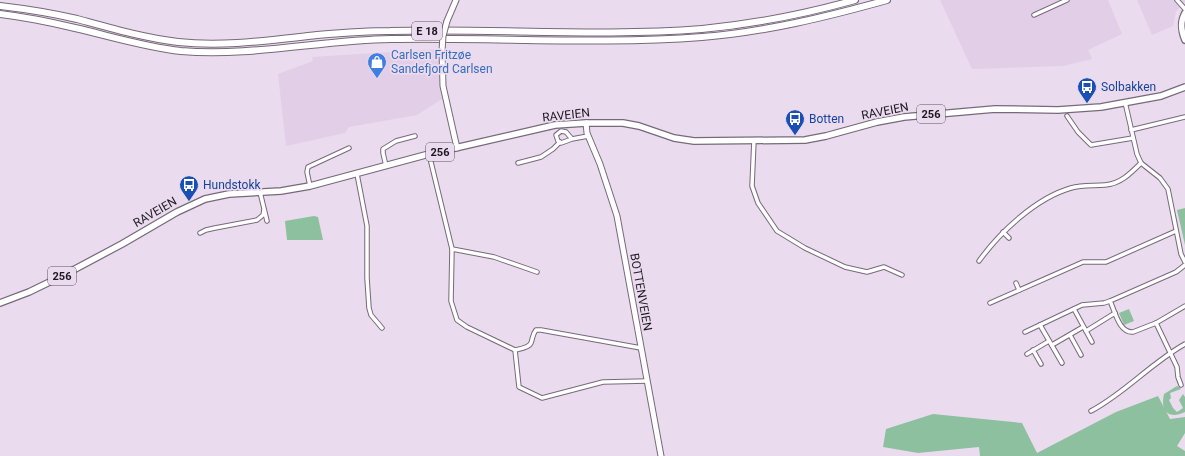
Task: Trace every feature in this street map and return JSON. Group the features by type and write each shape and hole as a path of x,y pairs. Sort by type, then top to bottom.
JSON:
{"highway":[{"name":"E 18","path":"0,6 58,15 128,33 163,40 218,44 367,31 595,32 682,30 763,21 813,11 855,0"},
{"name":"E 18","path":"0,14 55,23 162,48 196,52 226,52 361,40 615,40 704,37 746,32 790,24 887,0"}],"main road":[{"path":"456,0 447,21 443,36 442,51 443,86 457,148"},
{"path":"1185,12 1182,18 1181,26 1185,40"},
{"name":"RAVEIEN","path":"0,303 29,292 62,276 195,203 222,195 289,190 310,186 429,154 544,127 586,123 628,124 686,140 798,140 813,139 876,122 933,114 995,109 1058,110 1094,107 1124,102 1161,93 1167,94 1185,87"},
{"name":"BOTTENVEIEN","path":"586,123 588,136 600,164 616,216 642,348 661,456"}],"street":[{"path":"1034,14 1067,0"},
{"path":"1177,0 1185,9"},
{"path":"1025,332 1087,304 1104,303 1110,301 1176,272 1185,264 1181,254 1176,231 1170,195 1165,184 1160,178 1141,163 1132,138 1124,102"},
{"path":"1067,116 1078,132 1090,145 1132,138"},
{"path":"1131,130 1185,117"},
{"path":"560,142 556,138 556,135 561,131 566,132 572,139"},
{"path":"386,166 382,153 383,149 396,141 415,136"},
{"path":"518,163 541,157 560,142 588,136"},
{"path":"754,140 752,186 758,203 778,231 805,248 845,267 867,272 884,267 902,275"},
{"path":"310,186 307,172 308,167 349,148"},
{"path":"429,154 452,249 451,301 456,320 515,350 529,346 536,330 642,348"},
{"path":"978,261 1003,232 1035,206 1059,192 1078,186 1113,184 1126,177 1141,163"},
{"path":"356,174 367,226 367,278 369,308 371,315 382,328"},
{"path":"260,192 267,220"},
{"path":"200,233 210,229 257,220 263,215 264,210"},
{"path":"990,303 1083,262 1106,262 1176,231"},
{"path":"1003,232 1009,238"},
{"path":"452,249 494,258 537,272"},
{"path":"1016,283 1019,290"},
{"path":"1110,301 1122,327 1129,333 1156,322 1185,306"},
{"path":"1074,309 1092,342"},
{"path":"1086,331 1115,313"},
{"path":"1156,322 1177,367 1178,377 1182,385"},
{"path":"1040,325 1062,363"},
{"path":"1052,345 1083,327"},
{"path":"1070,335 1081,355"},
{"path":"1027,354 1049,341"},
{"path":"1091,411 1123,390 1170,352 1185,344"},
{"path":"515,350 519,387 542,398 604,382 647,381"},
{"path":"1033,350 1041,364"}],"shaded area":[{"path":"940,0 1108,0 1122,34 1088,50 1092,59 1063,66 972,69"},
{"path":"1137,0 1185,0 1185,2 1176,11 1173,26 1152,35"},
{"path":"438,49 442,99 417,115 349,127 345,133 286,146 278,74 313,61 312,57"}],"green space":[{"path":"1185,208 1185,245 1177,210"},
{"path":"314,216 318,217 323,240 287,240 285,221"},
{"path":"1129,309 1134,321 1124,325 1119,313"},
{"path":"1177,386 1181,389 1170,393 1171,398 1169,400 1177,412 1183,408 1179,400 1183,394 1185,397 1185,412 1174,415 1170,414 1164,409 1163,400 1164,394"},
{"path":"1158,396 1170,419 1185,417 1185,433 1177,446 1185,451 1185,456 980,456 979,447 918,453 883,447 886,429 933,414 1022,423 1037,453 1116,412"}],"place":[{"name":"Carlsen Fritzøe Sandefjord Carlsen","path":"377,79"},
{"name":"Solbakken","path":"1087,104"},
{"name":"Botten","path":"795,136"},
{"name":"Hundstokk","path":"189,202"}]}
